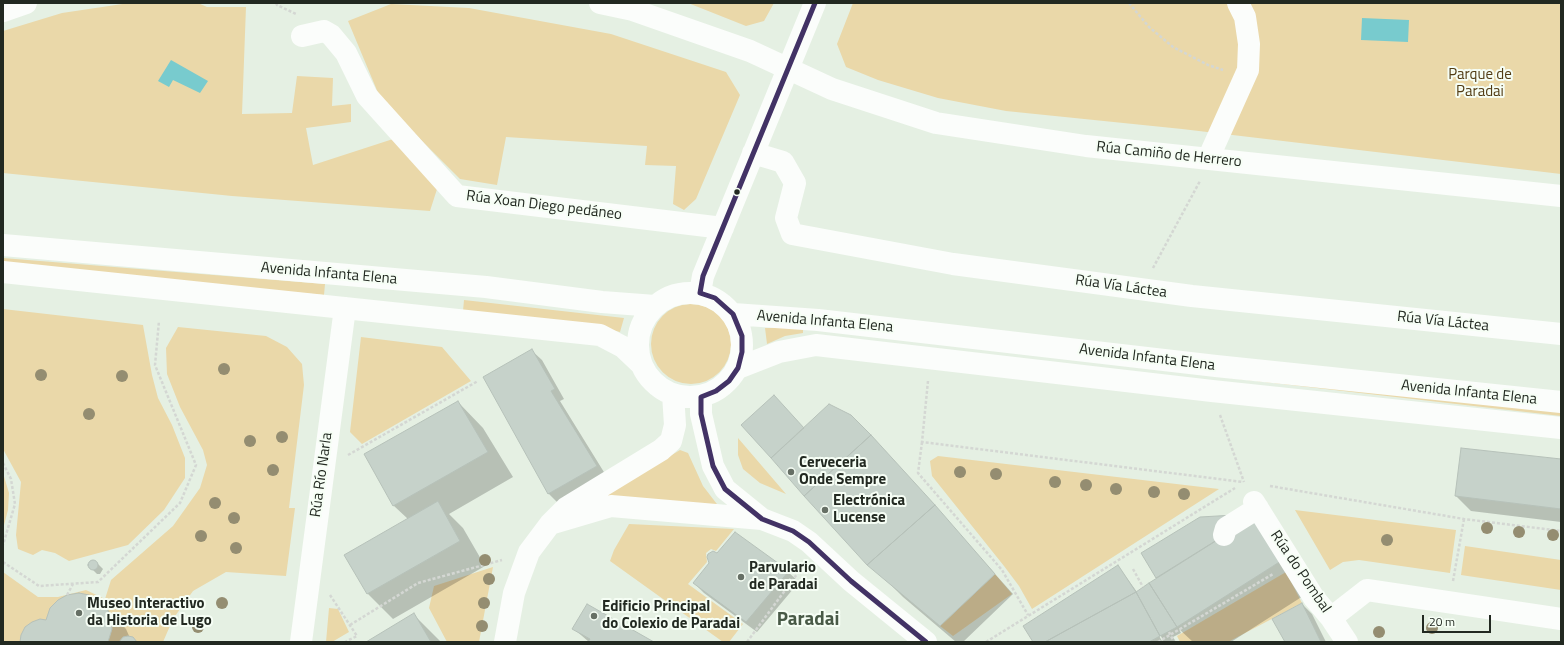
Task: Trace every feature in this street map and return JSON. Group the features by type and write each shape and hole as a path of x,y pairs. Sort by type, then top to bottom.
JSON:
{"street":[{"path":"3,11 26,3"},
{"path":"600,3 633,10 750,52 788,68"},
{"path":"700,293 703,276 815,3"},
{"path":"1205,168 1248,70 1248,38 1245,17 1238,3"},
{"name":"Rúa Xoan Diego pedáneo","path":"302,36 324,31 331,34 346,53 367,96 457,196 723,228"},
{"name":"Rúa Camiño de Herrero","path":"788,68 832,88 936,123 1086,146 1205,168 1561,196"},
{"name":"Rúa Vía Láctea","path":"753,153 783,162 795,183 786,218 792,234 953,264 1192,296 1561,334"},
{"name":"Avenida Infanta Elena","path":"3,245 478,286 602,302 655,306"},
{"name":"Avenida Infanta Elena","path":"3,272 600,335 623,348 642,365"},
{"path":"684,293 700,293 715,298 733,314 742,336 742,352 738,368 729,381 716,391 701,397 682,398 664,391 651,380 642,365 638,350 639,334 645,319 655,306 668,297 684,293"},
{"name":"Rúa Río Narla","path":"301,642 345,308"},
{"name":"Avenida Infanta Elena","path":"733,314 818,320 1216,366 1561,402"},
{"name":"Avenida Infanta Elena","path":"738,368 779,352 798,347 816,345 1220,392 1561,428"},
{"path":"505,642 514,593 529,552 550,524 566,508 661,450 671,441 675,425 673,394"},
{"path":"701,397 701,414 714,466 725,489 762,519"},
{"path":"1224,535 1226,528 1257,494"},
{"name":"Rúa do Pombal","path":"1257,494 1314,598 1331,618 1347,642"},
{"path":"550,524 611,506 762,519 793,531 809,542 851,581 926,642"},
{"path":"1331,618 1367,590 1561,619"}],"path":[{"path":"1129,3 1149,27 1173,47 1208,65 1223,70 1248,70"},
{"path":"1141,289 1205,168"},
{"path":"3,562 39,586 98,582 131,552 180,502 196,465 155,365 159,321"},
{"path":"929,379 918,472 1002,570 1028,615"},
{"path":"344,458 478,381"},
{"path":"1219,413 1244,482 1257,494 1561,531"},
{"path":"922,442 1244,482"},
{"path":"3,463 11,479 15,504 3,545"},
{"path":"986,642 1244,482"},
{"path":"1452,585 1464,519"},
{"path":"350,625 418,583 502,560"},
{"path":"747,642 807,561"},
{"path":"1158,642 1169,633 1293,562"},
{"path":"1133,569 1143,587"},
{"path":"68,595 74,584"},
{"path":"327,590 357,636 345,642"},
{"path":"1169,633 1174,642"}],"green space":[{"path":"129,3 198,3 207,7 246,7 242,114 292,113 297,76 333,78 332,106 351,104 351,122 306,128 313,165 393,139 438,186 430,211 232,196 3,173 3,31 62,13"},
{"path":"688,3 774,3 764,21 746,26"},
{"name":"Parque de Paradai","path":"853,3 1561,3 1561,174 1182,129 1006,111 938,98 878,80 846,67 837,44"},
{"path":"391,4 469,8 611,34 726,72 740,95 696,199 684,210 673,204 676,166 645,165 647,146 506,137 497,185 460,179 381,100 348,21"},
{"path":"3,258 325,284 324,295 3,266"},
{"path":"464,300 624,318 620,332 600,327 463,311"},
{"path":"691,304 706,307 719,316 728,329 731,344 728,359 719,372 706,381 691,384 676,381 663,372 654,359 651,344 654,329 663,316 676,307"},
{"path":"3,309 143,325 152,375 158,398 172,425 185,458 185,478 164,510 128,545 69,561 55,553 42,550 33,555 18,549 16,535 21,482 3,449"},
{"path":"178,327 266,336 287,347 302,364 304,385 289,508 295,508 286,576 226,572 193,591 173,619 163,642 3,642 3,572 38,597 58,597 86,590 105,599 111,580 173,526 200,488 207,465 203,450 180,407 167,374 166,348"},
{"path":"765,328 803,328 803,333 785,336 767,344"},
{"path":"361,337 442,347 471,381 362,444 350,432"},
{"path":"1221,377 1561,411 1561,416"},
{"path":"738,438 786,494 760,483 743,469 738,455"},
{"path":"680,450 688,453 703,486 720,508 595,502"},
{"path":"938,456 1219,489 1032,609 1019,586 1004,566 932,476 930,461"},
{"path":"3,473 9,493 8,510 3,529"},
{"path":"1295,510 1456,530 1450,573 1359,560 1343,562 1330,570"},
{"path":"629,524 734,529 716,551 711,549 706,553 707,562 688,584 743,624 729,642 723,642 610,561 614,550"},
{"path":"1465,546 1561,560 1561,590 1461,575"},
{"path":"493,567 479,642 447,642 429,608 434,586"},
{"path":"1286,572 1302,603 1228,642 1180,642 1177,636"},
{"path":"995,574 1012,594 953,636 940,626"},
{"path":"329,608 338,609 349,632 332,642 326,642"}],"water":[{"path":"1362,18 1409,20 1408,42 1361,40"},
{"path":"171,60 208,81 200,93 173,80 169,87 158,81"}],"building":[{"path":"532,349 555,389 551,391 597,466 548,494 483,377"},
{"path":"774,395 804,428 771,458 741,425"},
{"path":"458,401 488,452 393,506 364,454"},
{"path":"829,404 851,415 871,435 804,496 771,458"},
{"path":"871,435 935,505 867,565 804,496"},
{"path":"1461,448 1561,459 1561,509 1455,496"},
{"path":"438,501 460,541 367,594 344,555"},
{"path":"935,505 995,574 940,626 867,565"},
{"path":"1235,515 1220,538 1156,578 1141,553 1200,517"},
{"path":"1254,517 1281,561 1177,627 1149,583"},
{"name":"Parvulario de Paradai","path":"735,532 789,571 746,622 693,583 709,563 707,557 708,554 713,551 717,553"},
{"path":"91,560 95,560 98,565 95,570 91,570 88,567 88,563"},
{"path":"1118,565 1136,592 1045,642 1033,642 1023,626"},
{"path":"1149,583 1177,627 1160,636 1136,592"},
{"path":"1136,592 1160,636 1149,642 1045,642"},
{"name":"Museo Interactivo da Historia de Lugo","path":"79,593 89,595 99,600 107,608 111,618 112,629 108,642 20,642 21,635 25,627 40,619 46,620 50,608 58,600 67,595"},
{"path":"1302,603 1321,642 1285,642 1272,619"},
{"name":"Edificio Principal do Colexio de Paradai","path":"587,604 654,642 588,642 590,639 572,629"},
{"path":"414,613 431,642 366,642"},
{"path":"123,637 133,637 137,642 119,642"}],"transit line":[{"path":"815,3 703,276 700,293 715,298 733,314 742,336 742,352 738,368 729,381 716,391 701,397 701,414 713,466 725,489 762,519 793,531 809,542 851,581 926,642"}],"place":[{"name":"Cerveceria Onde Sempre","path":"791,472"},
{"name":"Electrónica Lucense","path":"825,510"},
{"name":"Parvulario de Paradai","path":"741,577"},
{"name":"Museo Interactivo da Historia de Lugo","path":"79,613"},
{"name":"Edificio Principal do Colexio de Paradai","path":"594,616"}],"district":[{"name":"Paradai","path":"808,620"}]}
